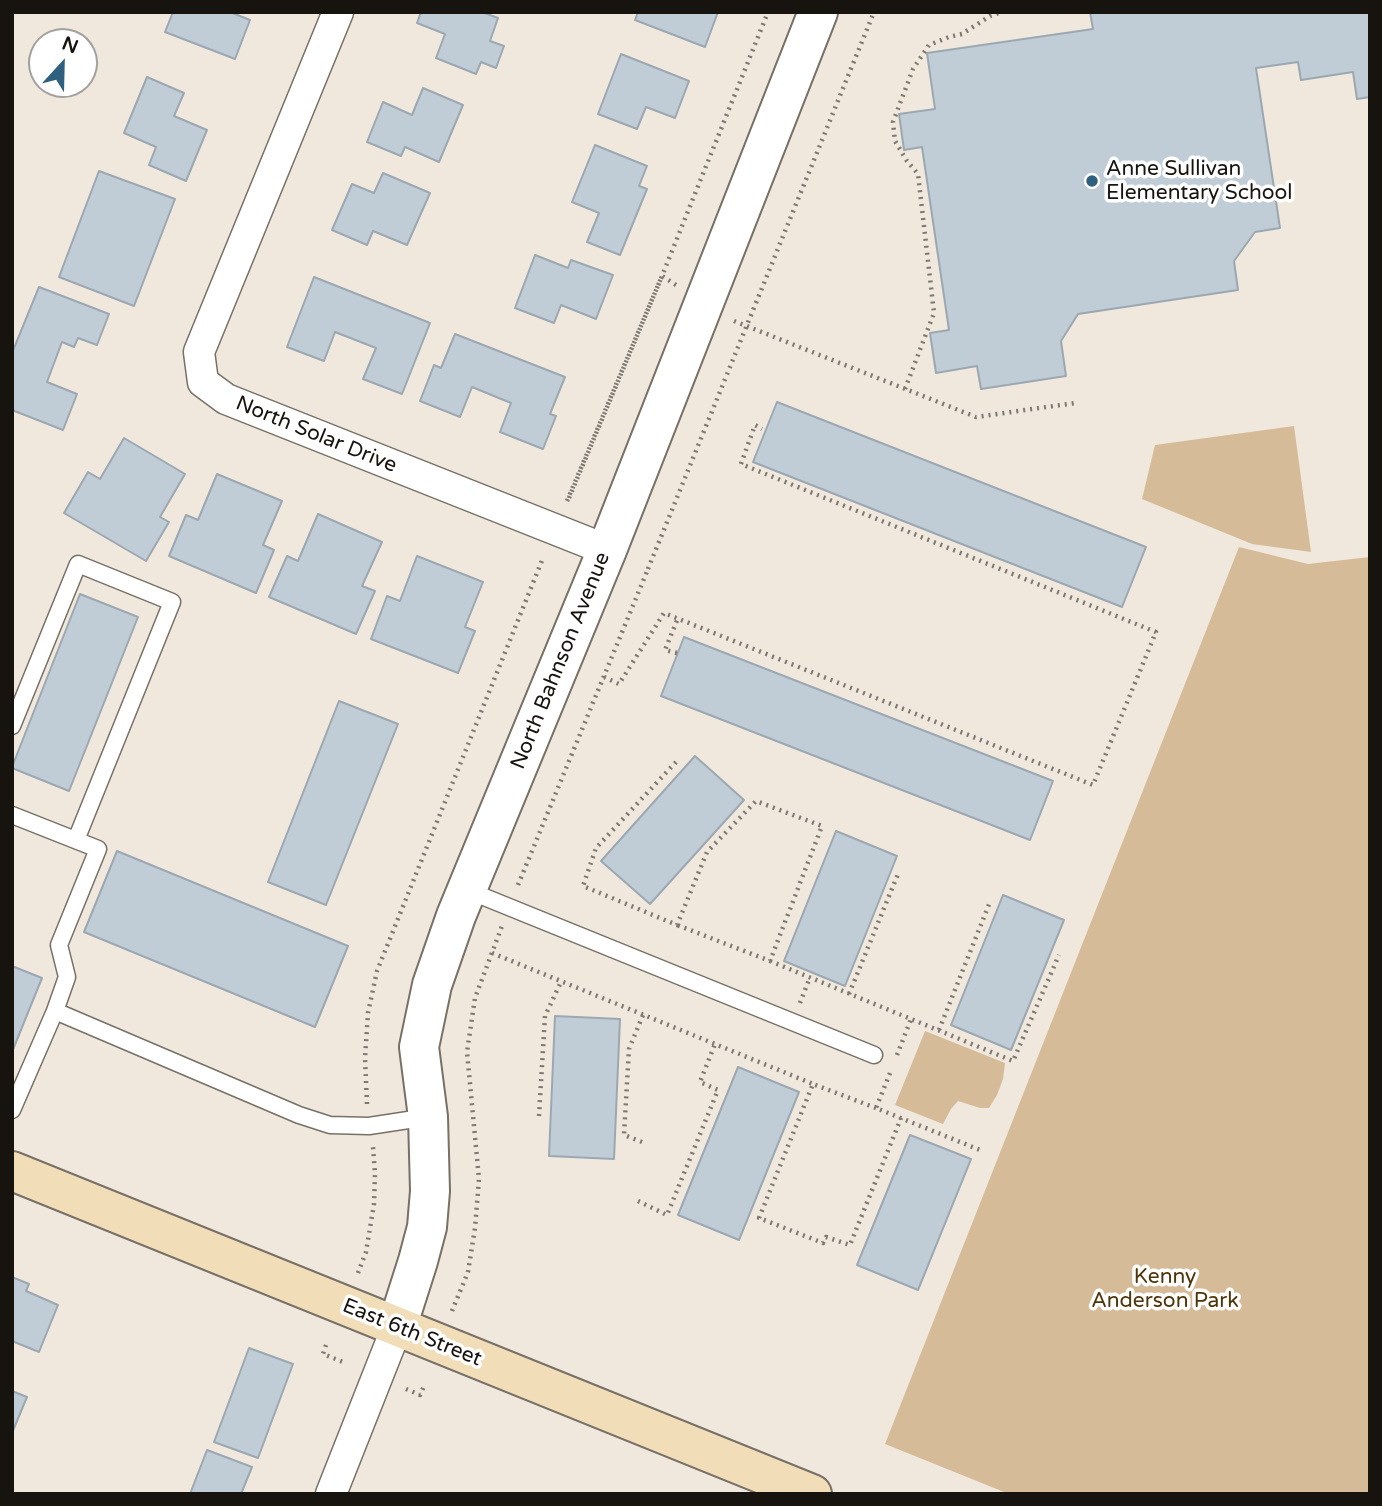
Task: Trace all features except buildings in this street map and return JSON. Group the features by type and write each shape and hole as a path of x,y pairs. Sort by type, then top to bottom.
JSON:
{"main road":[{"name":"East 6th Street","path":"12,1171 812,1494"}],"street":[{"name":"North Solar Drive","path":"338,12 199,352 203,382 226,399 607,550"},
{"name":"North Bahnson Avenue","path":"397,1327 427,1227 430,1191 428,1117 419,1047 432,985 467,890 607,550 818,12"},
{"path":"331,1494 397,1327"}],"lane":[{"path":"12,726 78,564 172,602 76,839"},
{"path":"12,815 98,849 59,945 67,977 12,1110"},
{"path":"467,890 874,1055"},
{"path":"55,1011 299,1115 330,1125 369,1126 428,1117"}],"path":[{"path":"662,276 768,12"},
{"path":"635,602 874,12"},
{"path":"905,389 933,313 918,174 895,141 893,122 914,69 929,45 962,34 990,16 1002,12"},
{"path":"747,326 976,417 1075,404"},
{"path":"604,677 619,684 664,613 1093,785 1156,632 741,464 755,425 762,429"},
{"path":"677,653 665,650 678,618"},
{"path":"676,762 597,848 583,886 1013,1061 1059,955"},
{"path":"677,925 707,852 756,801 822,826 770,961"},
{"path":"358,1273 366,1252 374,1204 374,1152 369,1126 366,1058 369,1013 377,971 421,862"},
{"path":"849,993 898,874"},
{"path":"939,1030 990,902"},
{"path":"492,953 980,1150"},
{"path":"539,1116 545,1016 561,982"},
{"path":"642,1142 624,1135 629,1049 643,1015"},
{"path":"896,1057 911,1019"},
{"path":"638,1201 667,1214 718,1090 700,1082 715,1044"},
{"path":"876,1108 891,1070"},
{"path":"813,1084 759,1218 810,1238 823,1243 826,1237 850,1245 901,1118"},
{"path":"326,1345 323,1354 343,1363"},
{"path":"406,1389 420,1395 424,1386"}],"green space":[{"path":"1294,426 1311,552 1252,544 1142,499 1155,445"},
{"name":"Kenny Anderson Park","path":"1239,547 1308,564 1370,557 1370,1494 1009,1494 885,1444"},
{"path":"925,1031 1005,1063 1003,1079 989,1108 958,1101 943,1124 895,1105"}],"place":[{"name":"Anne Sullivan Elementary School","path":"1092,181"}]}
